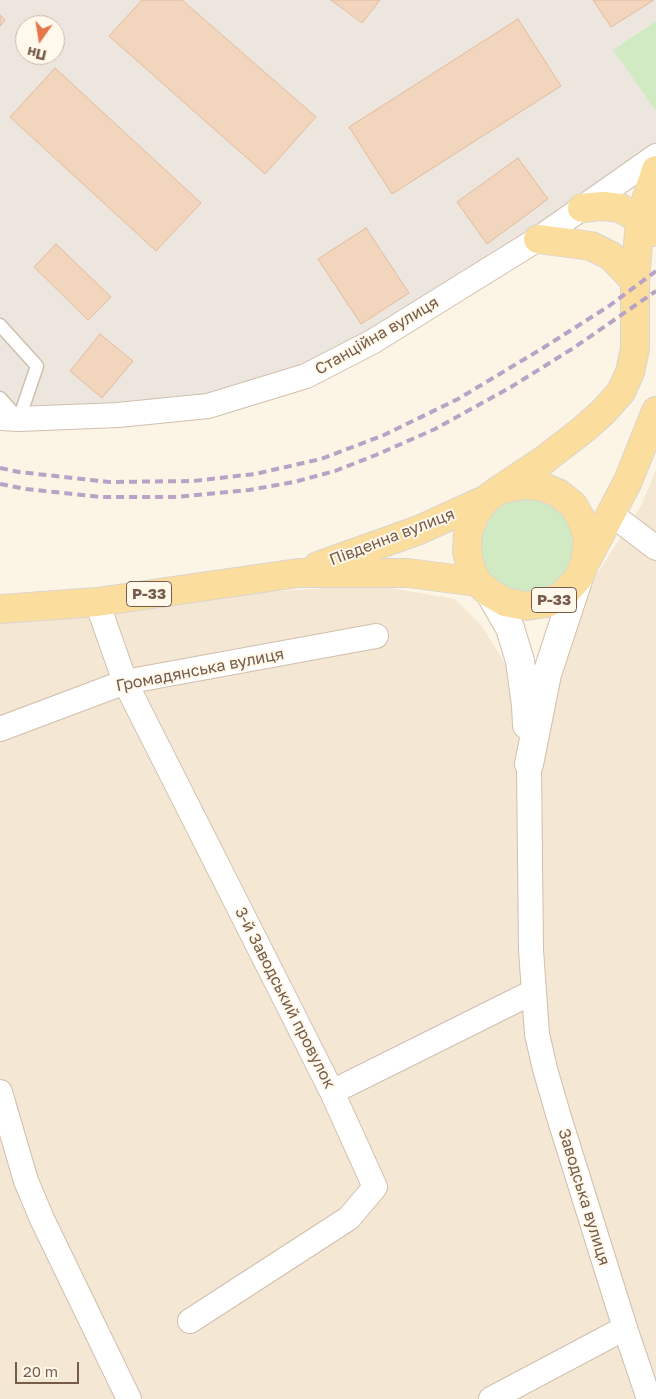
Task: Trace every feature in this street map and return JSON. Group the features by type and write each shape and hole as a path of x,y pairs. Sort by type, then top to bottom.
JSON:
{"main road":[{"name":"Р-33","path":"492,495 521,485 540,486 558,493 573,505 583,522 588,540 582,570 563,595 546,603 526,606 505,602 483,588 471,569 466,551 468,533 474,516 492,495 544,460 584,429 621,392 630,372 636,349 635,281 648,228 656,170"},
{"path":"582,208 603,206 620,208 648,228"},
{"path":"538,239 591,246 611,256 635,281"},
{"name":"Заводська вулиця","path":"582,570 628,481 656,412"},
{"name":"Південна вулиця","path":"298,573 419,530 492,495"},
{"name":"Південна вулиця","path":"0,609 97,602 298,573 408,573 483,588"}],"street":[{"name":"Станційна вулиця","path":"9,419 118,415 208,406 306,376 372,342 538,239 656,156"},
{"path":"610,513 656,548"},
{"name":"Заводська вулиця","path":"529,764 547,674 582,570"},
{"name":"Заводська вулиця","path":"483,588 510,628 520,661 526,705 529,764 533,992 538,1034 545,1069 625,1328 649,1399"},
{"name":"3-й Заводський провулок","path":"97,602 125,682 332,1092 375,1187 349,1218 190,1321"},
{"name":"Громадянська вулиця","path":"0,729 125,682 376,636"},
{"path":"332,1092 533,992"},
{"path":"0,1092 26,1181 42,1219 129,1399"},
{"path":"491,1399 625,1328"}],"lane":[{"path":"0,325 37,366 9,419"},
{"path":"0,398 9,419"}],"shaded area":[{"path":"0,0 656,0 656,21 614,50 656,111 656,156 372,342 208,406 0,418"},
{"path":"656,470 656,1399 0,1399 0,609 374,585 455,599 482,626 507,667 556,677 585,592 641,506"}],"green space":[{"path":"656,21 656,111 613,50"},
{"path":"521,485 583,522 563,595 490,593 468,533"}],"building":[{"path":"142,0 182,0 316,117 265,174 109,36"},
{"path":"331,0 380,0 362,23"},
{"path":"593,0 654,0 611,27"},
{"path":"0,15 5,20 0,26"},
{"path":"518,19 561,86 392,194 349,127"},
{"path":"55,68 201,203 156,251 10,117"},
{"path":"518,158 548,199 487,244 457,202"},
{"path":"366,228 409,293 361,324 318,259"},
{"path":"56,244 111,297 88,320 34,267"},
{"path":"100,334 133,361 102,398 70,371"}],"railway":[{"path":"0,468 19,472 109,482 193,481 255,474 321,459 384,435 458,399 609,306 656,271"},
{"path":"0,484 26,489 101,497 175,497 249,490 294,482 335,471 435,429 511,387 575,347 656,291"}]}
